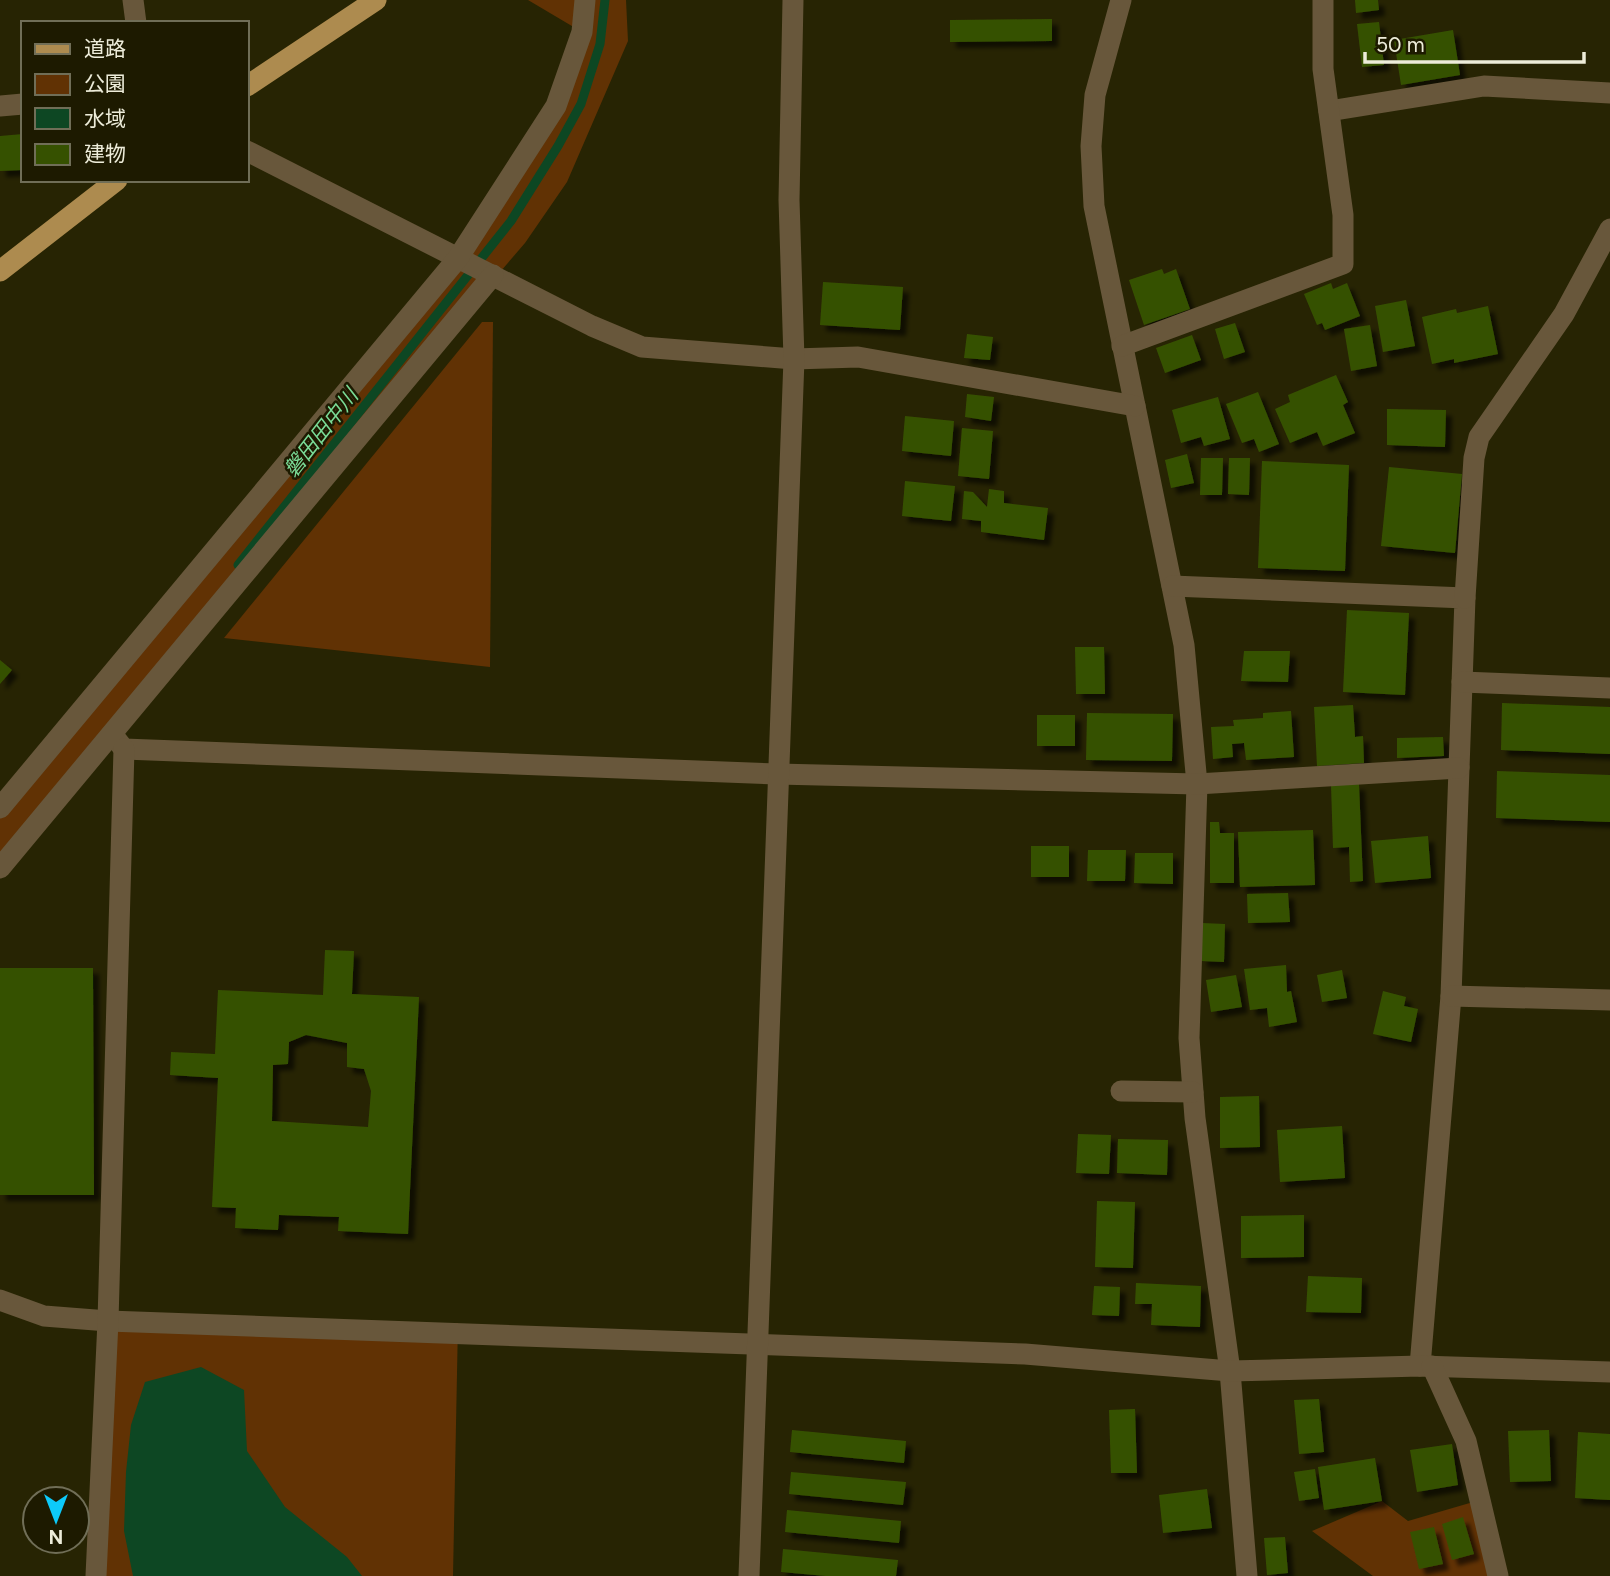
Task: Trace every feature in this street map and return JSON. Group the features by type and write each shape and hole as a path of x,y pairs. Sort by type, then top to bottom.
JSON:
{"main road":[{"path":"248,85 376,0"},
{"path":"0,271 114,182"}],"street":[{"path":"133,0 136,21"},
{"path":"0,808 458,258 556,106 582,32 585,0"},
{"path":"749,1576 794,359 789,200 793,0"},
{"path":"1121,0 1095,94 1091,146 1094,206 1184,645 1198,784 1189,1038 1193,1092 1230,1371 1247,1576"},
{"path":"1122,346 1343,264 1343,215 1323,69 1323,0"},
{"path":"1329,111 1484,86 1610,93"},
{"path":"0,106 21,104"},
{"path":"248,152 592,327 642,347 794,359 858,357 1135,406"},
{"path":"1498,1576 1466,1441 1425,1366 1451,996 1465,598 1474,458 1479,437 1564,314 1610,229"},
{"path":"0,868 118,741 492,275"},
{"path":"1172,586 1465,598"},
{"path":"1462,682 1610,688"},
{"path":"118,741 777,774 1198,784 1459,768"},
{"path":"96,1576 108,1321 118,741"},
{"path":"1451,996 1610,1000"},
{"path":"1121,1091 1193,1092"},
{"path":"0,1300 44,1316 108,1321 1025,1354 1230,1371 1425,1366 1610,1372"}],"green space":[{"path":"528,0 582,0 582,32"},
{"path":"593,0 626,0 628,41 567,182 525,243 357,438 0,868 0,808 434,302 529,148"},
{"path":"482,322 493,322 490,667 224,638"},
{"path":"458,1323 453,1576 96,1576 108,1331"},
{"path":"1480,1500 1498,1576 1373,1576 1312,1531 1382,1501 1408,1521"}],"water":[{"path":"201,1367 244,1390 247,1451 285,1507 347,1557 362,1576 133,1576 124,1531 131,1425 145,1382"}],"building":[{"path":"1355,0 1378,0 1379,10 1356,13"},
{"path":"1052,19 1052,41 950,42 950,20"},
{"path":"1379,22 1384,65 1362,67 1357,24"},
{"path":"1453,30 1460,75 1401,85 1394,40"},
{"path":"21,134 21,170 0,171 0,136"},
{"path":"1162,269 1164,274 1176,269 1190,309 1144,325 1129,280"},
{"path":"823,282 903,287 900,330 820,325"},
{"path":"1331,283 1333,289 1347,283 1360,316 1325,330 1322,323 1317,325 1304,294"},
{"path":"1406,300 1415,346 1383,352 1375,306"},
{"path":"1488,306 1498,354 1454,363 1454,359 1432,364 1422,317 1456,309 1457,313"},
{"path":"1235,323 1245,352 1224,359 1215,329"},
{"path":"1370,325 1377,366 1351,371 1344,329"},
{"path":"967,334 993,337 990,360 964,358"},
{"path":"1192,335 1201,360 1165,373 1156,348"},
{"path":"1336,375 1348,402 1343,405 1355,433 1323,446 1317,432 1290,443 1275,409 1290,402 1288,395"},
{"path":"1258,392 1279,444 1259,452 1254,439 1242,443 1226,404"},
{"path":"967,394 994,397 991,421 965,417"},
{"path":"1218,397 1230,439 1204,446 1201,437 1181,443 1172,410"},
{"path":"1387,409 1446,410 1445,447 1387,445"},
{"path":"905,416 954,421 951,456 902,451"},
{"path":"962,428 993,431 989,479 958,476"},
{"path":"1187,454 1194,483 1171,488 1165,460"},
{"path":"1201,458 1223,458 1222,495 1200,495"},
{"path":"1229,458 1250,458 1249,495 1228,494"},
{"path":"1262,461 1349,465 1345,571 1258,568"},
{"path":"1389,467 1462,474 1455,553 1381,546"},
{"path":"905,481 955,486 951,521 902,516"},
{"path":"989,489 1004,491 1004,503 1048,508 1044,540 981,532 981,521 962,519 964,491 973,492 987,507"},
{"path":"1347,610 1409,613 1405,695 1343,692"},
{"path":"1075,647 1104,647 1105,694 1076,694"},
{"path":"1244,651 1290,651 1288,682 1241,681"},
{"path":"0,660 12,670 0,684"},
{"path":"1502,703 1610,707 1610,754 1501,750"},
{"path":"1353,705 1355,737 1363,736 1364,763 1317,766 1314,707"},
{"path":"1291,711 1294,757 1246,760 1244,743 1232,744 1233,757 1213,759 1211,727 1234,726 1233,720 1263,718 1263,713"},
{"path":"1087,713 1173,714 1172,761 1086,760"},
{"path":"1037,715 1075,715 1075,746 1037,746"},
{"path":"1443,737 1444,756 1397,758 1397,738"},
{"path":"1497,771 1610,775 1610,822 1496,818"},
{"path":"1359,784 1363,881 1350,882 1349,847 1333,848 1331,785"},
{"path":"1210,822 1219,822 1220,833 1234,833 1234,883 1210,883"},
{"path":"1313,830 1315,885 1240,887 1238,832"},
{"path":"1428,836 1431,878 1375,883 1371,841"},
{"path":"1031,846 1069,846 1069,877 1031,877"},
{"path":"1088,850 1126,850 1125,881 1087,881"},
{"path":"1135,853 1173,853 1173,884 1134,883"},
{"path":"1288,893 1290,922 1248,923 1247,894"},
{"path":"1202,923 1225,924 1224,962 1201,961"},
{"path":"325,950 354,951 352,994 419,997 408,1234 338,1231 339,1217 279,1215 278,1230 235,1228 236,1208 212,1207 218,1078 170,1075 171,1052 215,1054 218,990 323,995","holes":["306,1035 347,1043 347,1067 364,1069 371,1091 368,1127 272,1121 273,1065 288,1064 289,1042"]},
{"path":"1286,965 1287,992 1291,991 1297,1022 1269,1027 1267,1008 1250,1010 1244,969"},
{"path":"0,968 93,968 94,1195 0,1195"},
{"path":"1342,970 1347,998 1322,1002 1317,975"},
{"path":"1236,975 1242,1007 1211,1012 1206,980"},
{"path":"1383,991 1406,997 1404,1006 1418,1009 1411,1042 1373,1034"},
{"path":"1259,1096 1260,1147 1220,1148 1220,1097"},
{"path":"1342,1126 1345,1178 1280,1182 1277,1130"},
{"path":"1078,1134 1111,1135 1109,1174 1076,1173"},
{"path":"1118,1139 1168,1140 1167,1175 1117,1173"},
{"path":"1097,1201 1135,1202 1133,1268 1095,1267"},
{"path":"1304,1215 1304,1257 1241,1258 1241,1216"},
{"path":"1308,1276 1362,1278 1361,1313 1306,1312"},
{"path":"1136,1283 1201,1286 1200,1327 1151,1325 1152,1304 1135,1304"},
{"path":"1094,1286 1120,1287 1119,1316 1092,1315"},
{"path":"1319,1399 1324,1452 1299,1454 1294,1400"},
{"path":"1135,1409 1137,1473 1111,1473 1109,1410"},
{"path":"792,1430 906,1441 904,1463 790,1452"},
{"path":"1549,1430 1551,1481 1510,1482 1508,1431"},
{"path":"1578,1432 1610,1434 1610,1500 1575,1498"},
{"path":"1452,1444 1458,1485 1417,1492 1410,1450"},
{"path":"1375,1458 1382,1501 1324,1510 1318,1467"},
{"path":"1315,1469 1319,1498 1299,1501 1294,1472"},
{"path":"791,1472 906,1482 903,1505 789,1494"},
{"path":"1207,1489 1212,1528 1163,1533 1159,1495"},
{"path":"787,1510 901,1521 899,1543 785,1532"},
{"path":"1463,1517 1474,1554 1452,1560 1442,1524"},
{"path":"1434,1527 1443,1564 1419,1569 1410,1532"},
{"path":"1285,1537 1288,1573 1267,1575 1264,1538"},
{"path":"783,1549 898,1560 896,1576 826,1576 781,1572"}],"waterway":[{"name":"磐田田中川","path":"238,565 511,221 581,104 600,44 605,0"}]}
